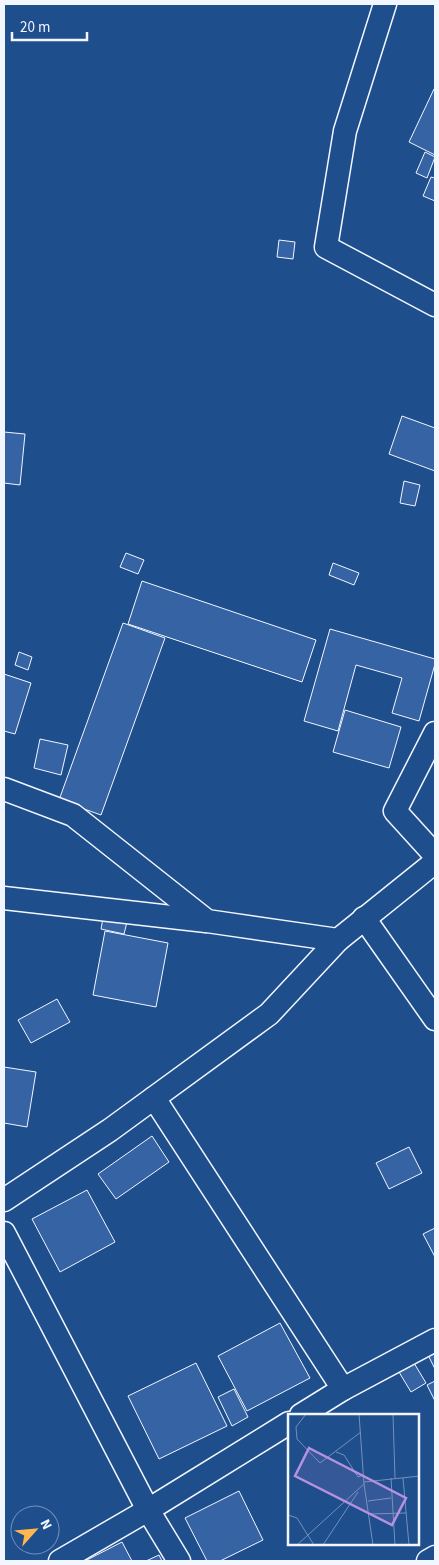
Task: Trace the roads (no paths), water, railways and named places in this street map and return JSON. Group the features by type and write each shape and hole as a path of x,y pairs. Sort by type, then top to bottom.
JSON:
{"street":[{"path":"385,4 345,131 326,247 435,305"},
{"path":"435,733 396,811 435,855"},
{"path":"4,789 73,815 207,921"},
{"path":"4,1200 110,1130 269,1014 338,940 435,862"},
{"path":"4,898 207,921 338,940"},
{"path":"364,918 435,1019"},
{"path":"154,1098 343,1389"},
{"path":"4,1233 148,1510 179,1561"},
{"path":"303,1414 343,1389 435,1340"},
{"path":"60,1561 148,1510 288,1424"},
{"path":"428,1561 435,1557"}]}
